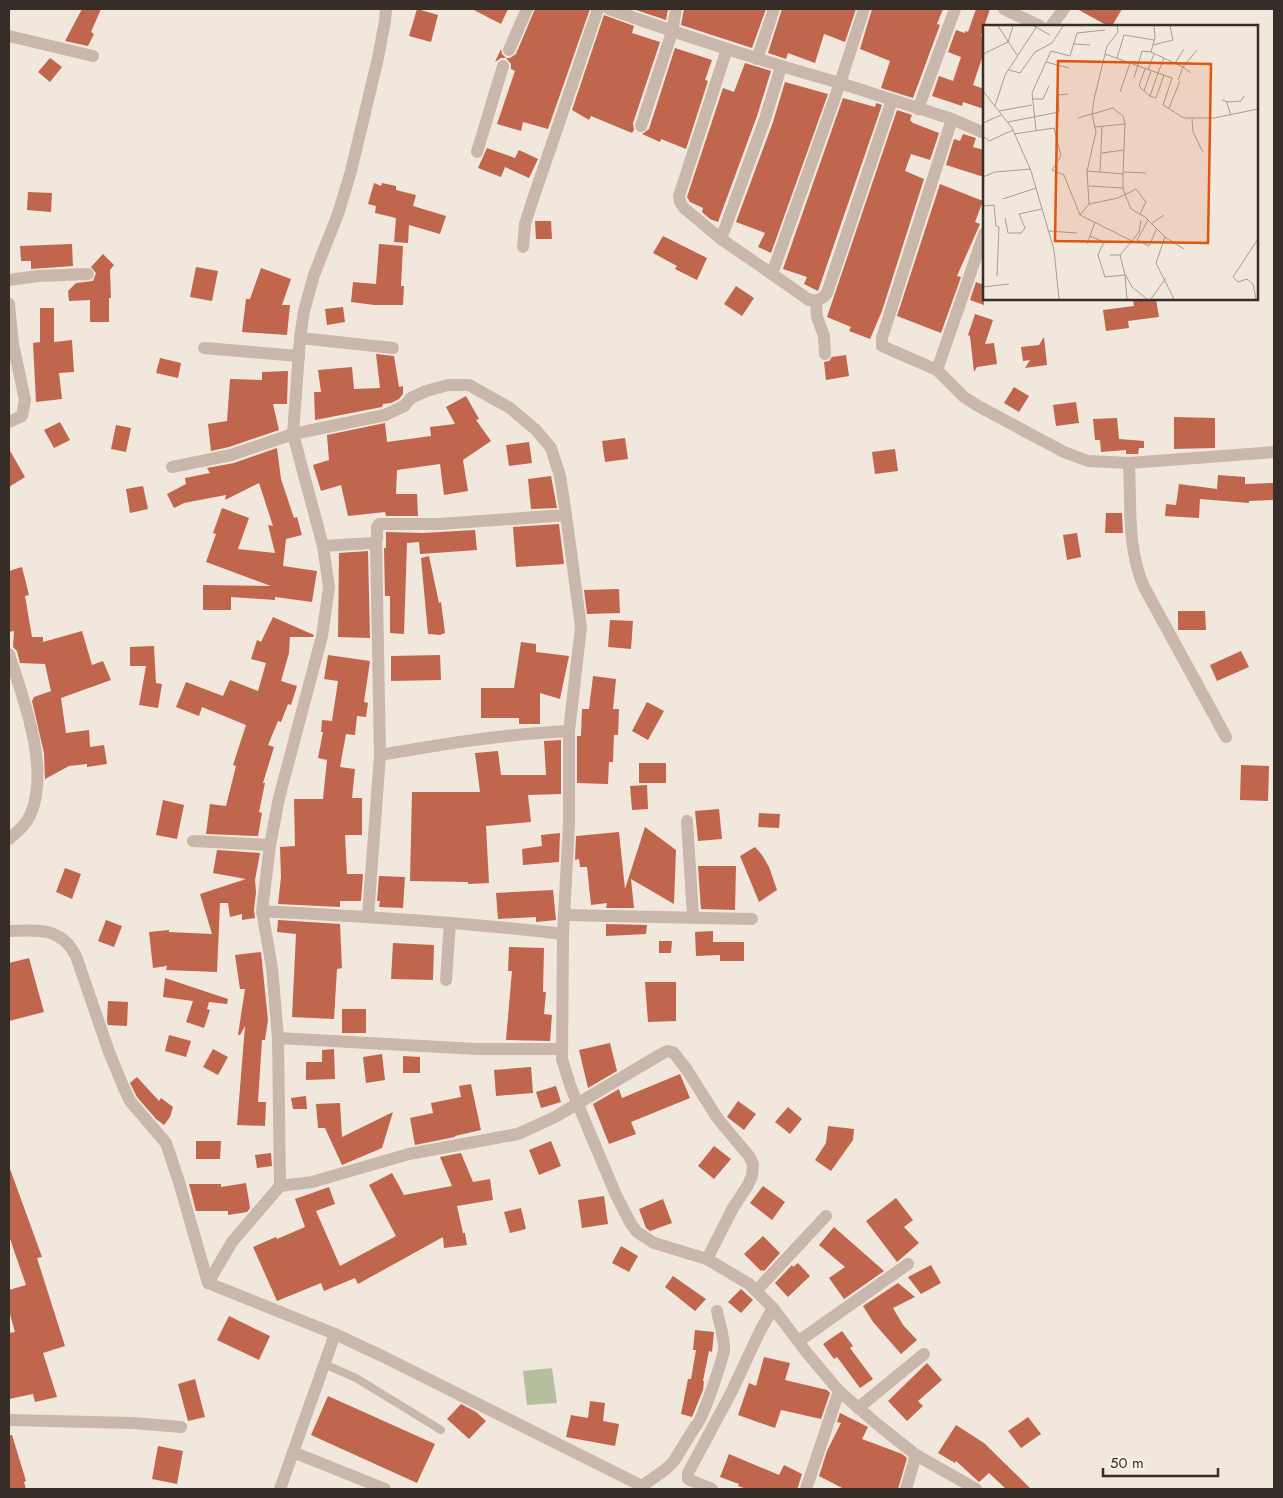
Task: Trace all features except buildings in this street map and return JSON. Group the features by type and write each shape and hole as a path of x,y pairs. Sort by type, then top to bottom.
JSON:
{"street":[{"path":"208,1283 232,1242 280,1186 278,1038 272,968 262,911 270,845 279,798 322,636 329,587 323,546 293,434 300,338 304,311 314,275 338,214 351,171 378,58 386,9"},
{"path":"509,50 527,9"},
{"path":"523,247 525,224 598,9"},
{"path":"609,9 672,32 892,100 983,133"},
{"path":"641,126 672,32 676,9"},
{"path":"757,59 774,9"},
{"path":"772,274 840,83 864,9"},
{"path":"918,109 955,9"},
{"path":"1004,9 1038,25"},
{"path":"1052,25 1064,9"},
{"path":"9,36 93,56"},
{"path":"727,49 680,196 680,202 684,208 721,239 809,300 816,301 823,298 827,293 892,100"},
{"path":"477,152 503,66"},
{"path":"721,239 765,120 781,67"},
{"path":"952,120 882,338 882,346 937,370 964,396 978,406 1077,458 1100,463 1129,463 1274,452"},
{"path":"937,370 983,237"},
{"path":"9,280 38,276 88,274"},
{"path":"816,301 817,317 824,336 826,354"},
{"path":"9,304 12,344 24,400 22,416 9,422"},
{"path":"300,338 393,348"},
{"path":"204,348 299,356"},
{"path":"172,466 231,455 293,434 385,414 404,406 411,398 426,391 448,385 469,385 510,408 536,430 551,448 560,476 581,627 569,731 570,824 563,934 561,1049 567,1078 616,1196 637,1232 654,1243 707,1259 733,1274 756,1291 773,1308 840,1390 858,1408 916,1455 976,1489"},
{"path":"1129,463 1133,555 1138,574 1226,737"},
{"path":"368,916 380,755 377,527 379,524 433,524 566,514"},
{"path":"323,546 373,543 376,541"},
{"path":"9,654 30,725 37,776 37,791 31,814 24,825 9,839"},
{"path":"380,755 454,742 510,735 569,731"},
{"path":"687,821 693,917"},
{"path":"193,841 270,845"},
{"path":"262,911 368,916 563,934"},
{"path":"564,915 752,919"},
{"path":"446,980 454,924"},
{"path":"9,931 44,932 62,938 71,946 123,1086 130,1100 167,1146 195,1234 208,1283"},
{"path":"278,1038 476,1049 561,1049"},
{"path":"280,1186 312,1182 400,1156 518,1134 578,1104 668,1051 674,1053 687,1070 718,1120 750,1156 753,1164 752,1176 707,1259"},
{"path":"756,1291 826,1216"},
{"path":"799,1341 908,1264"},
{"path":"208,1283 335,1334 391,1360 640,1488 674,1461 704,1414 724,1349 717,1311"},
{"path":"712,1489 690,1480 688,1473 731,1393 773,1308"},
{"path":"280,1489 335,1334"},
{"path":"858,1408 924,1354"},
{"path":"806,1489 840,1390"},
{"path":"9,1420 133,1423 181,1427"},
{"path":"293,1452 385,1489"},
{"path":"906,1489 916,1455"}],"lane":[{"path":"324,1364 356,1378 441,1430"}],"green space":[{"path":"552,1368 557,1403 527,1405 523,1371"}]}
